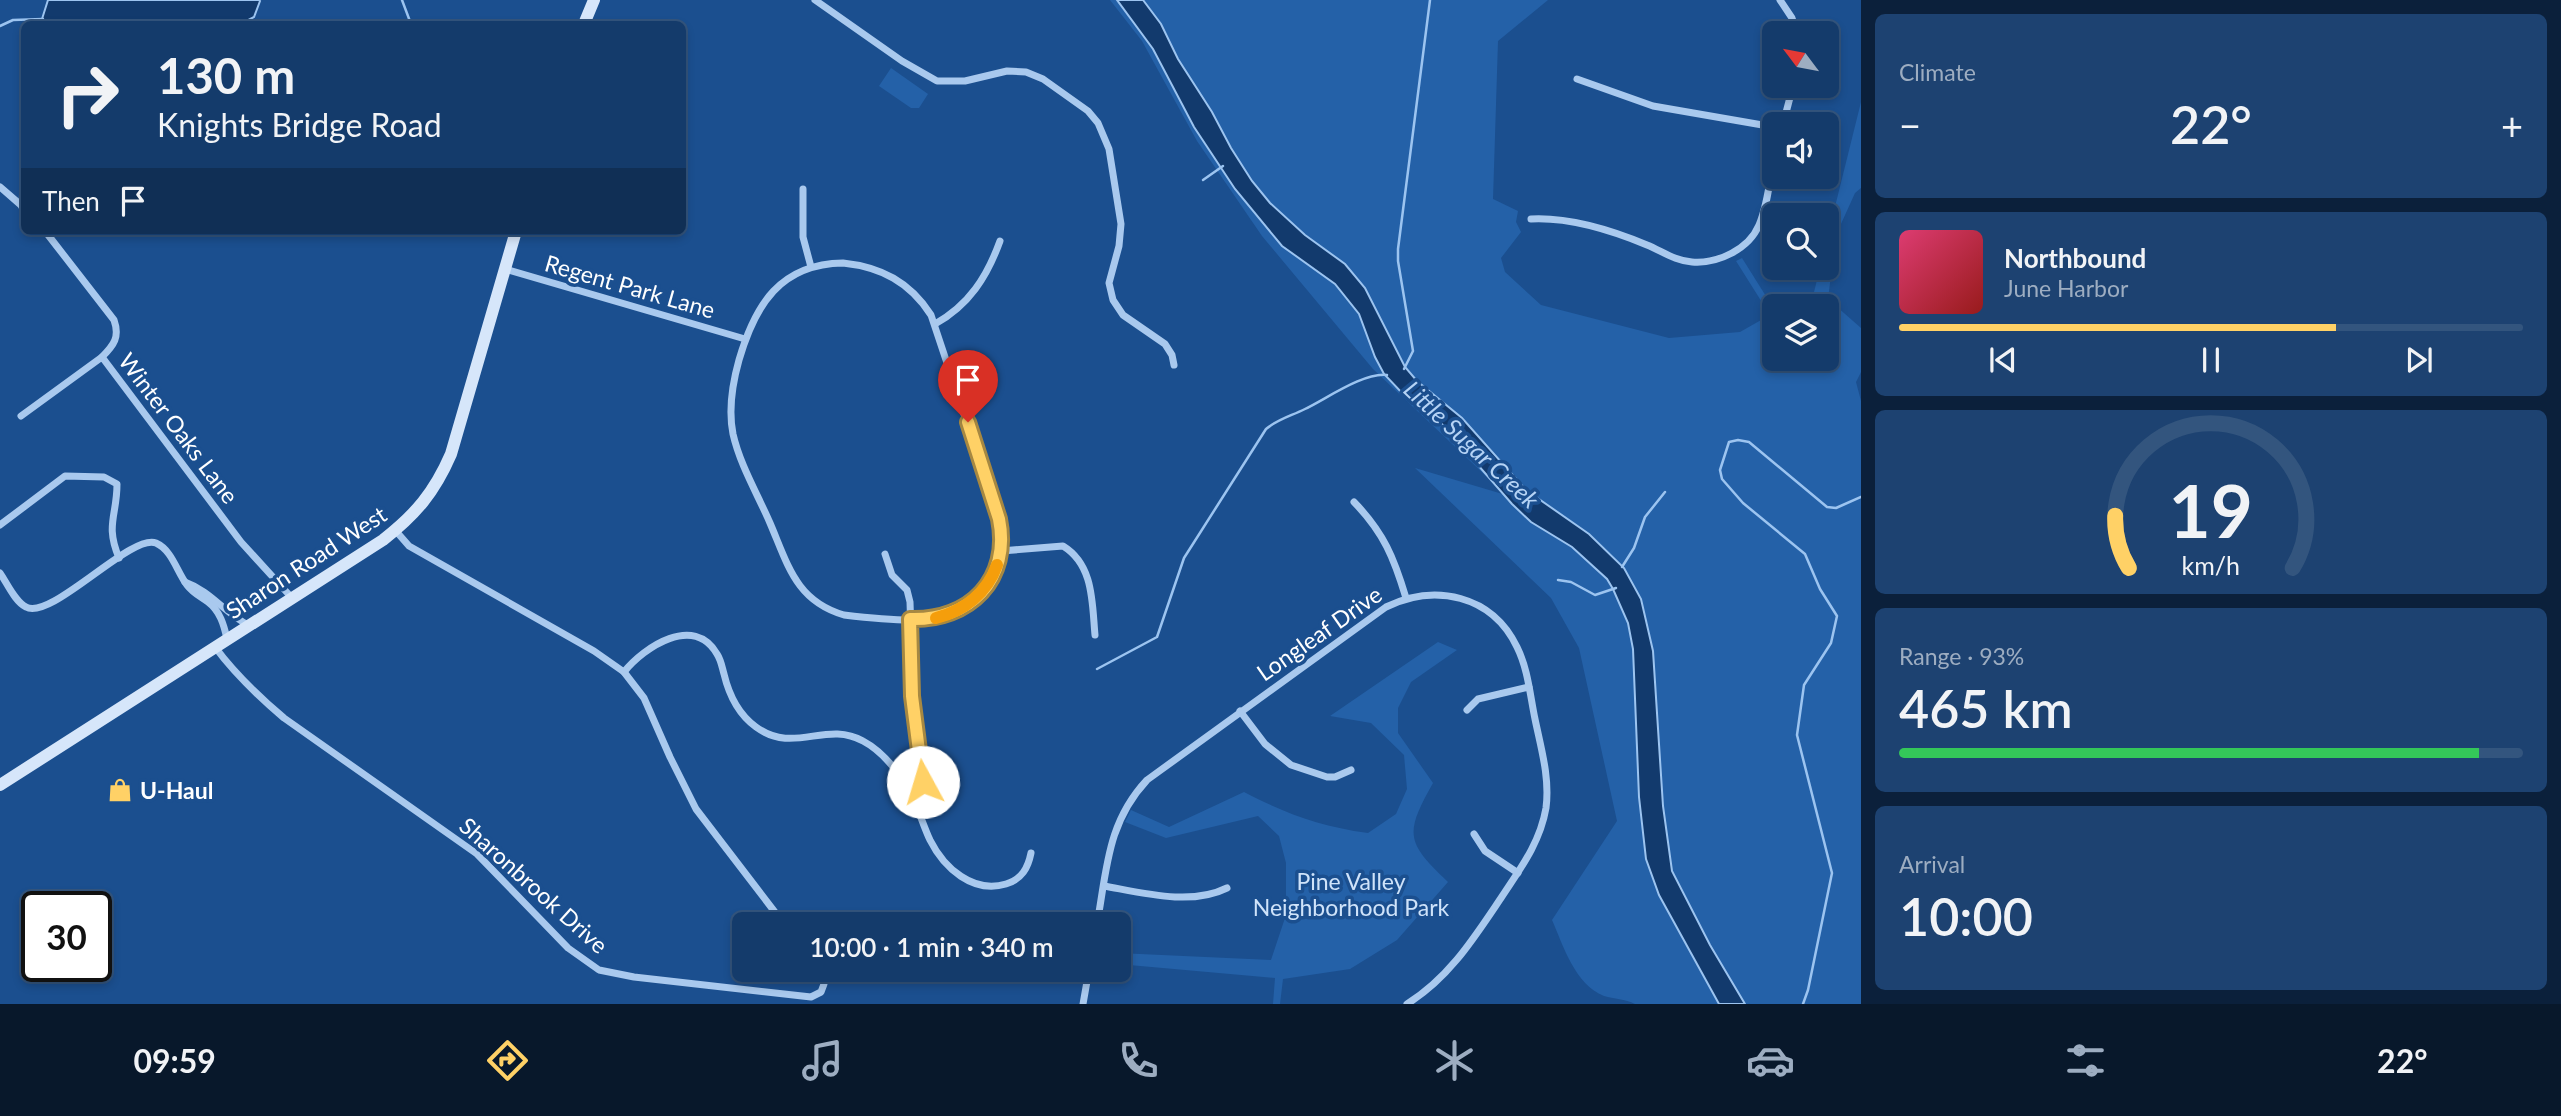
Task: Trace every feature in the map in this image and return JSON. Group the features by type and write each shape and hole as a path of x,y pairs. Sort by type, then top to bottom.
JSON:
{"main road":[{"path":"585,21 594,0"},
{"name":"Sharon Road West","path":"0,785 292,598 408,520 425,500 451,454 515,235"}],"street":[{"path":"815,0 902,61 937,81 965,81 1007,71 1026,72 1043,79 1088,111 1098,123 1109,149 1121,225 1119,246 1111,269 1110,293 1123,315 1165,344 1172,355 1174,365"},
{"path":"1780,0 1793,21"},
{"path":"1577,79 1653,106 1762,125"},
{"path":"0,187 21,206"},
{"path":"803,189 803,232 811,267"},
{"path":"1531,219 1552,218 1608,231 1682,260 1702,262 1736,251 1746,243 1759,226 1767,189"},
{"path":"48,235 114,320 117,338 102,357"},
{"path":"935,324 958,309 975,291 992,263 1000,241"},
{"path":"843,263 882,271 914,292 935,324 1002,532 1001,551 992,577 972,601 948,615 910,619 857,616 831,611 809,597 794,577 733,436 730,405 732,388 745,339 753,318 771,293 811,267 843,263"},
{"name":"Regent Park Lane","path":"505,269 745,339"},
{"name":"Winter Oaks Lane","path":"21,416 102,357 242,542 292,598"},
{"path":"0,526 65,476 104,477 117,484 110,527 112,542 119,558"},
{"path":"1354,502 1370,519 1391,551 1406,598"},
{"path":"395,530 409,546 624,672 645,698 696,809 775,912"},
{"path":"0,573 22,604 36,610 144,543 156,543 168,553 191,591 204,596 248,625"},
{"path":"1001,551 1063,546 1071,551 1087,574 1095,635"},
{"path":"885,554 892,575 907,590 910,602 914,717 924,777 922,785 910,792"},
{"name":"Longleaf Drive","path":"1099,912 1119,819 1135,793 1160,768 1386,607 1406,598 1427,594 1468,601 1487,611 1508,633 1516,646 1529,687 1546,774 1546,800 1538,837 1518,873 1464,952 1430,988 1407,1004"},
{"path":"217,606 227,639"},
{"path":"624,672 641,654 662,641 679,636 699,638 717,653 736,706 749,722 759,729 776,738 787,740 831,733 858,738 884,757 910,792 931,842 947,864 971,882 993,886 1015,881 1027,867 1031,853"},
{"name":"Sharonbrook Drive","path":"215,647 232,669 264,701 477,854 562,942 599,970 634,977 811,997 821,992 823,982"},
{"path":"1467,710 1478,699 1529,687"},
{"path":"1240,711 1265,744 1292,765 1327,777 1335,777 1351,770"},
{"path":"1474,834 1485,851 1518,873"},
{"path":"1104,886 1182,896 1210,895 1227,888"},
{"path":"1083,1004 1087,982"}],"green space":[{"path":"1110,0 1548,0 1498,41 1493,199 1518,211 1516,222 1521,232 1501,258 1505,272 1541,305 1669,338 1740,332 1762,320 1762,371 1839,371 1839,309 1861,328 1861,372 1856,382 1861,401 1861,1004 1635,1004 1594,991 1578,974 1552,920 1617,821 1579,648 1551,598 1415,468 1506,495 1373,369 1262,236 1197,141 1142,41"},
{"path":"891,68 928,94 919,108 911,108 879,86"},
{"path":"1861,102 1861,188 1855,193 1839,228 1839,203 1836,203"},
{"path":"1742,258 1765,294 1762,294 1762,302 1736,261"},
{"path":"1817,280 1830,280 1829,294 1810,294 1814,292"},
{"name":"Pine Valley Neighborhood Park","path":"1438,642 1457,650 1411,682 1398,708 1398,733 1433,783 1417,814 1414,836 1424,857 1448,882 1397,940 1350,969 1283,979 1280,1004 1273,1004 1275,978 1131,965 1131,954 1271,960 1286,915 1286,863 1279,836 1258,816 1166,838 1125,822 1131,810 1169,827 1244,792 1304,818 1368,833 1396,814 1407,789 1404,755 1371,723 1330,716"}],"water":[{"path":"48,0 260,1 254,17 247,21 42,19"},
{"name":"Little Sugar Creek","path":"1117,0 1143,0 1161,24 1178,59 1252,181 1270,203 1305,235 1345,264 1365,288 1405,367 1417,381 1462,418 1526,490 1589,534 1624,568 1641,599 1653,651 1663,806 1672,871 1710,945 1745,1004 1719,1004 1659,895 1646,859 1639,797 1633,649 1628,623 1607,579 1572,547 1531,522 1443,425 1403,394 1384,374 1359,314 1335,284 1282,246 1235,189 1194,127 1153,49"}],"waterway":[{"path":"402,0 410,21"},
{"path":"1404,369 1413,351 1398,249 1430,0"},
{"path":"0,26 13,20 43,19"},
{"path":"1203,180 1223,166"},
{"path":"1097,669 1157,637 1184,558 1266,429 1356,382 1387,375"},
{"path":"1803,1004 1832,873 1797,735 1804,685 1831,643 1837,616 1820,589 1805,554 1743,503 1722,479 1720,470 1729,442 1749,442 1827,507 1836,508 1861,497"},
{"path":"1622,567 1634,548 1645,517 1665,492"},
{"path":"1558,580 1571,582 1595,595 1616,588"}],"slow traffic":[{"path":"936,618 961,609 972,601 982,592 997,565"}],"place":[{"name":"U-Haul","path":"120,790"}],"route":[{"path":"923,782 912,696 910,619 948,615 972,601 982,592 995,571 1001,551 1002,532 999,519 968,422"}]}
